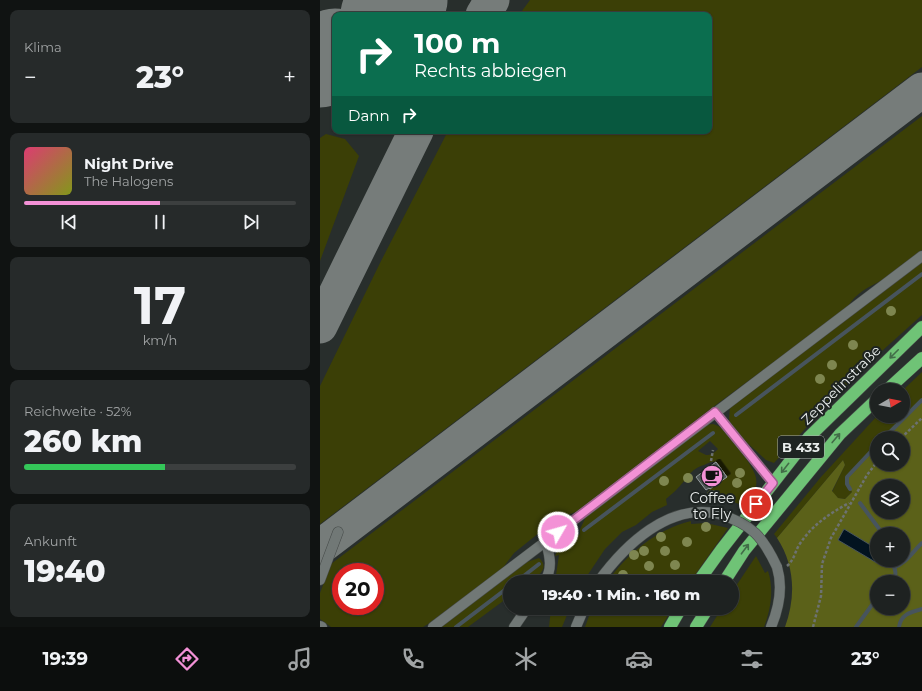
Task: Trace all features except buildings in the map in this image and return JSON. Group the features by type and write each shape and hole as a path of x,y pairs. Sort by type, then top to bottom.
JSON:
{"highway":[{"name":"Zeppelinstraße","path":"703,575 809,437 922,327"},
{"path":"895,383 922,358"},
{"name":"B 433","path":"729,575 744,551 835,440 870,406"},
{"path":"670,627 677,615"},
{"path":"696,627 704,615"}],"street":[{"path":"433,627 922,256"},
{"path":"715,412 773,483"},
{"path":"603,575 625,550 642,536 665,521 688,513 709,512 719,514 748,526 755,532 770,552 777,567 780,584 779,599 776,616 771,627"},
{"path":"320,580 338,532"},
{"path":"546,542 551,561 549,575"},
{"path":"514,627 522,615"},
{"path":"576,627 581,615"}],"path":[{"path":"908,431 922,418"},
{"path":"712,461 713,450"},
{"path":"813,627 821,596 822,564 830,538 870,471"},
{"path":"792,560 797,548 811,529 833,512 850,503"}],"green space":[{"path":"530,0 922,0 922,67 320,524 320,386 380,263 446,134 712,134 712,12 521,12"},
{"path":"922,116 922,250 899,269 868,287 854,298 847,308 713,407 578,511 555,520 514,553 502,569 423,627 331,627 320,619 320,593 332,563 332,615 384,615 384,563 332,563"},
{"path":"326,134 345,139 359,156 320,261 320,138"},
{"path":"922,262 922,315 873,359 823,409 774,463 766,460 742,438 730,423 730,407"},
{"path":"922,372 922,400 910,412 910,383"},
{"path":"922,400 922,627 785,627 791,604 792,581 787,559 777,538 843,460 845,465 832,491 838,498 845,499 852,492 847,484 847,477 870,452 870,471 910,471 910,431 891,431 899,423 910,423 910,412"},
{"path":"871,423 899,423 891,431 870,431 870,452 847,477 852,492 845,499 838,498 832,492 845,465 843,460 777,538 774,534 821,477"},
{"path":"713,424 720,427 742,452 755,473 755,490 745,506 719,497 710,496 707,493 727,477 716,462 710,462 695,469 666,499 667,505 652,512 636,525 622,532 605,549 588,575 556,575 559,555 555,556 560,546 580,534 580,529 586,517 706,425","holes":["710,441 718,449 712,454 706,455 698,451"]},
{"path":"691,521 691,524 706,523 728,528 695,575 613,575 633,553 644,544 655,536 678,525"},
{"path":"756,556 765,573 768,571 771,585 770,606 764,627 710,627 718,615 739,615 739,582"},
{"path":"539,558 543,565 542,571 538,575 510,575 527,562"},
{"path":"503,580 503,601 468,627 440,627"},
{"path":"550,615 567,615 562,627 549,627"},
{"path":"589,615 669,615 661,627 585,627"}],"water":[{"path":"844,529 870,545 870,559 838,540"}],"waterway":[{"path":"736,415 922,274"},
{"path":"891,431 922,400"},
{"path":"584,530 713,433"},
{"path":"850,489 847,484 847,477 870,452"},
{"path":"860,503 878,527"},
{"path":"910,556 922,543"},
{"path":"525,575 539,564"},
{"path":"894,567 895,575"},
{"path":"456,627 503,591"},
{"path":"856,627 870,608"},
{"path":"899,627 904,616 922,609"}],"taxiway":[{"path":"485,12 492,0"},
{"path":"320,547 922,90"},
{"path":"320,326 415,134"}],"runway":[{"path":"388,12 404,0"},
{"path":"320,64 332,54"}],"place":[{"name":"Coffee to Fly","path":"712,476"}],"route":[{"path":"558,532 715,412 773,483 756,504"}]}
